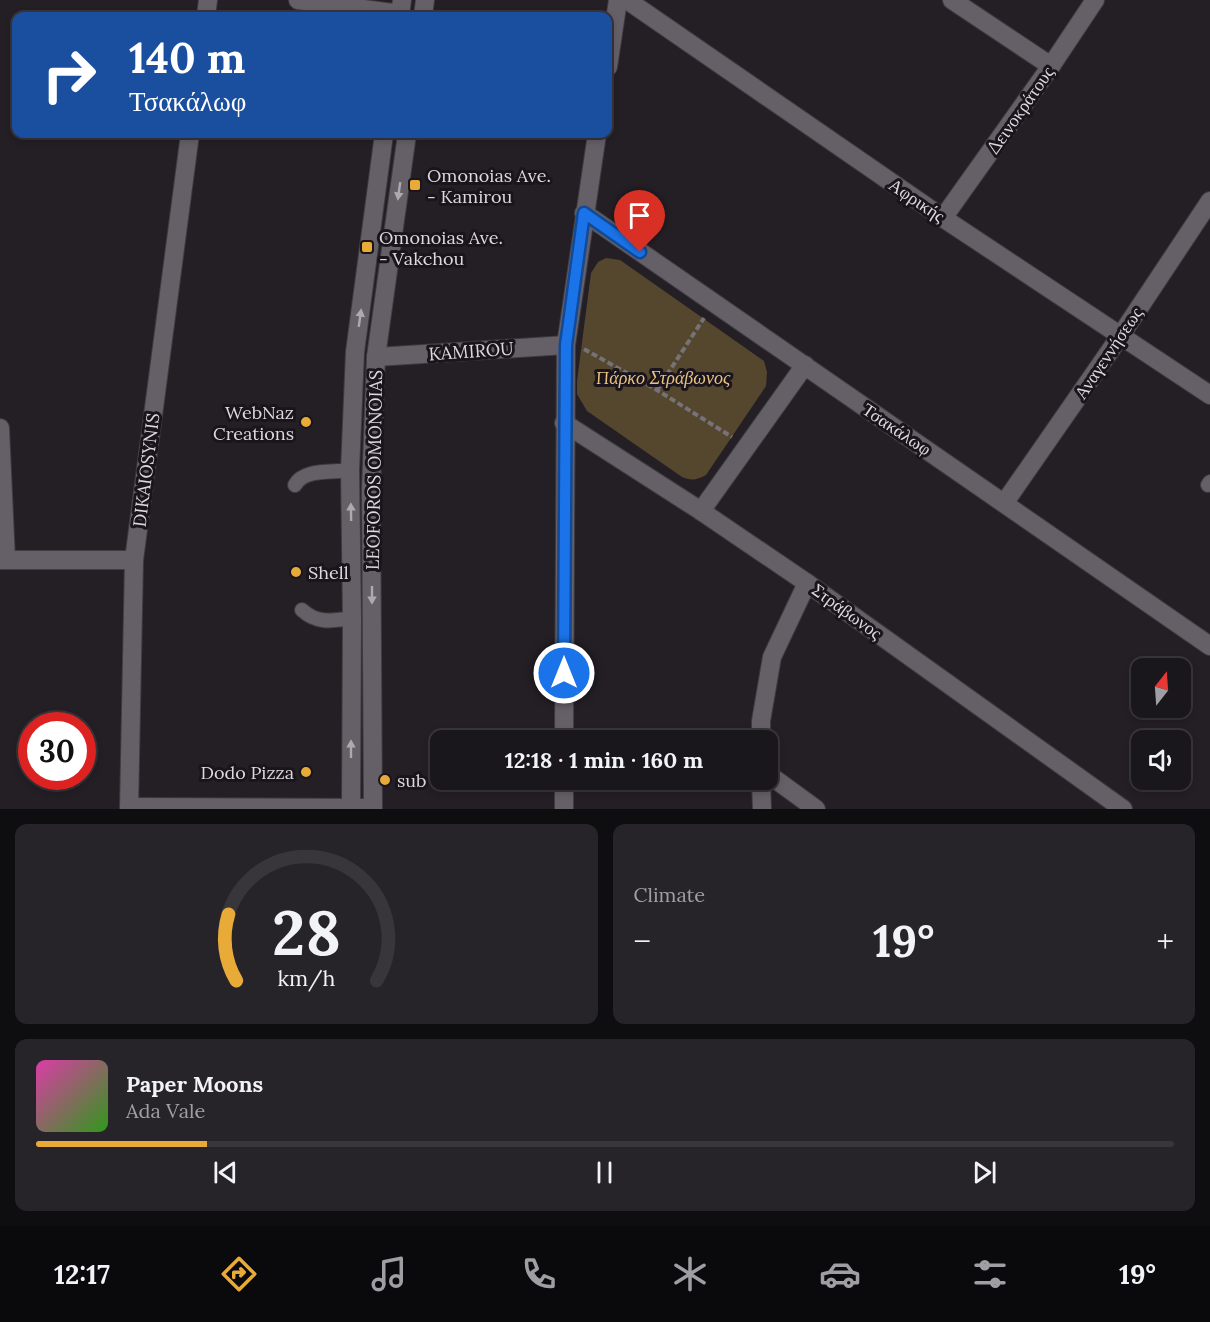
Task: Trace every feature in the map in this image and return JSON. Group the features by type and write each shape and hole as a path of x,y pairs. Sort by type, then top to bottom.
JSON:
{"street":[{"path":"298,0 401,10"},
{"path":"612,40 618,0"},
{"name":"Αφρικής","path":"627,0 942,218 1210,395"},
{"path":"952,0 1051,66"},
{"name":"Δεινοκράτους","path":"942,218 1051,66 1095,0"},
{"name":"DIKAIOSYNIS","path":"129,808 134,560 189,138"},
{"name":"LEOFOROS OMONOIAS","path":"351,808 350,470 355,352 383,138"},
{"name":"LEOFOROS OMONOIAS","path":"373,808 371,489 376,357 406,138"},
{"path":"564,730 566,345 596,138"},
{"name":"Αναγεννήσεως","path":"1005,502 1121,335 1210,201"},
{"name":"Τσακάλωφ","path":"584,213 1005,502 1210,646"},
{"name":"KAMIROU","path":"376,357 566,345"},
{"path":"701,511 805,365"},
{"name":"Στράβωνος","path":"564,423 701,511 807,583 1123,809"},
{"path":"0,428 3,560 134,560"},
{"path":"761,730 772,657 807,583"},
{"path":"778,781 816,809"},
{"path":"564,790 564,809"},
{"path":"761,790 762,809"},
{"path":"129,808 373,808"}],"lane":[{"path":"296,485 298,480 308,474 350,470"},
{"path":"302,610 310,617 323,621 352,618"}],"path":[{"path":"657,390 714,303"},
{"path":"566,345 581,348 657,390 746,447"}],"green space":[{"name":"Πάρκο Στράβωνος","path":"606,258 620,260 764,361 767,372 766,386 703,477 691,479 682,477 587,411 577,394 591,273 598,262"}],"place":[{"name":"Omonoias Ave. - Kamirou","path":"415,185"},
{"name":"Omonoias Ave. - Vakchou","path":"367,247"},
{"name":"WebNaz Creations","path":"306,422"},
{"name":"Shell","path":"296,572"},
{"name":"Dodo Pizza","path":"306,772"},
{"name":"sub","path":"385,780"}],"route":[{"path":"564,673 566,345 584,213 640,252"}]}
